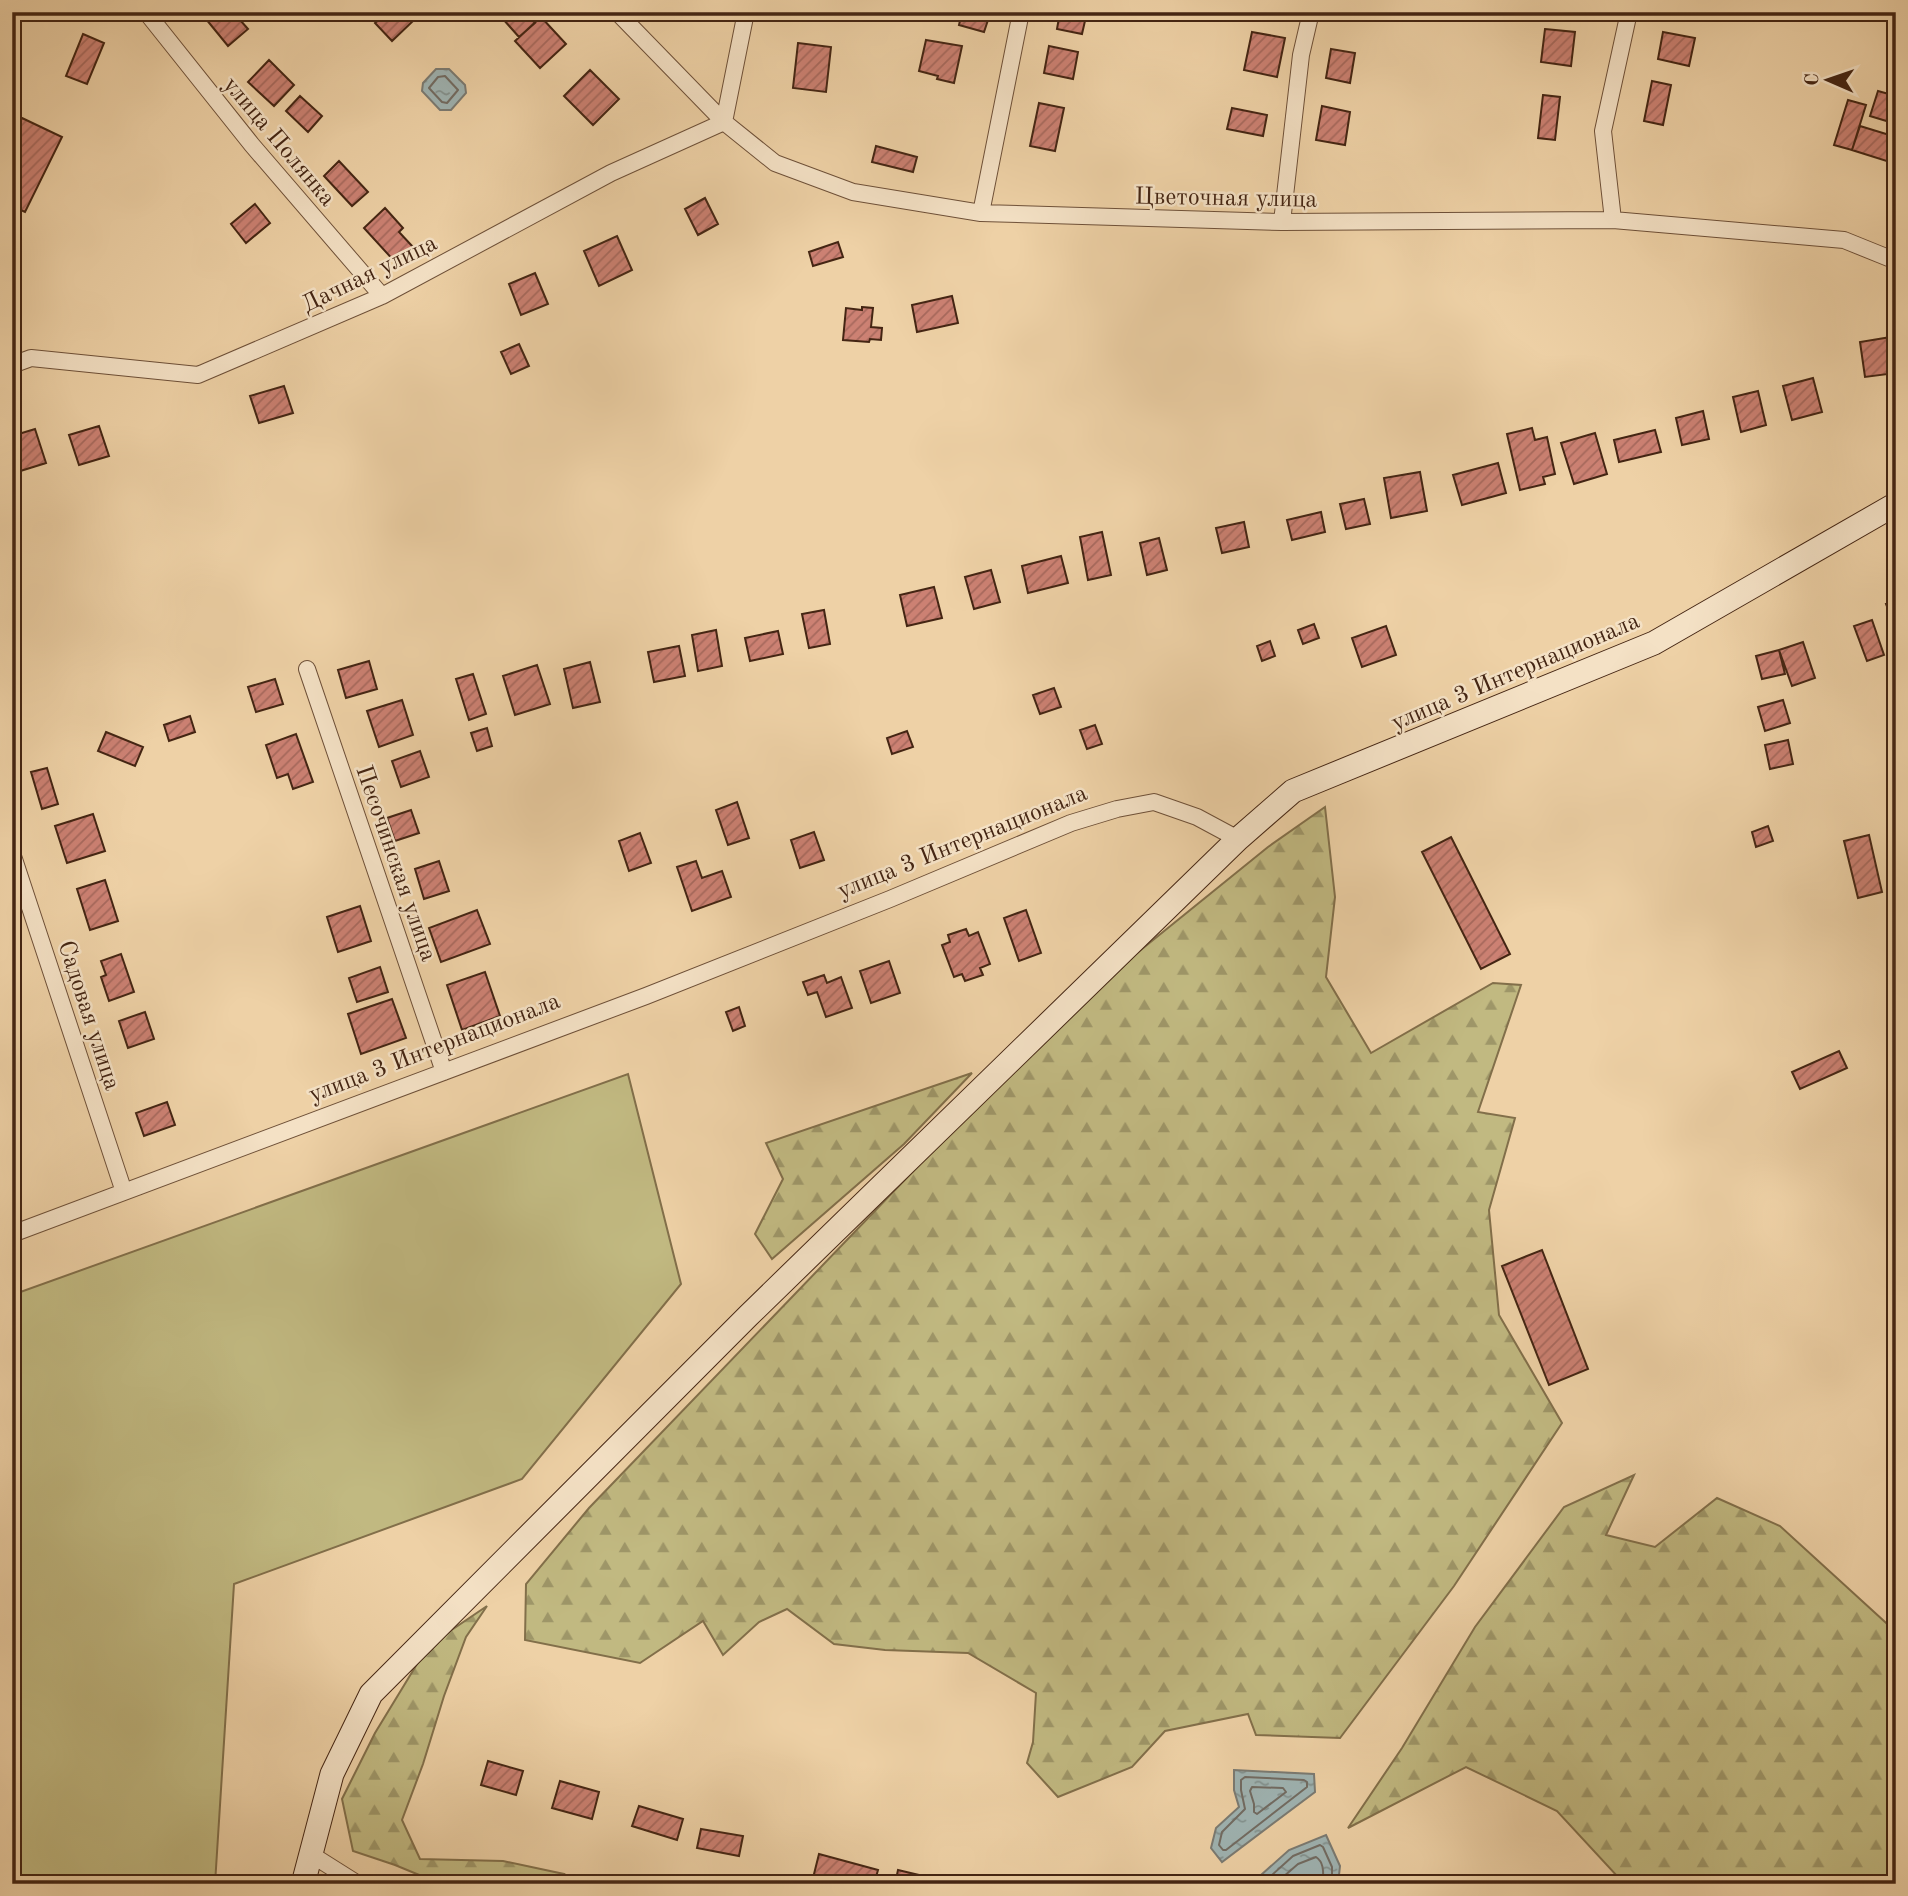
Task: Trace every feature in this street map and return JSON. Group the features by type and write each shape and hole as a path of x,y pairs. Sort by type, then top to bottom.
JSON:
{"street":[{"name":"улица Полянка","path":"146,12 252,145 382,296"},
{"name":"Цветочная улица","path":"617,12 724,122 775,163 853,192 981,213 1282,222 1613,220 1844,240 1896,261"},
{"path":"724,122 746,12"},
{"path":"981,213 1021,12"},
{"path":"1282,222 1301,55 1311,12"},
{"path":"1613,220 1603,131 1629,12"},
{"name":"Дачная улица","path":"12,365 31,358 198,375 382,296 611,173 724,122"},
{"name":"улица 3 Интернационала","path":"12,1234 659,991 1071,823 1116,809 1154,802 1197,817 1238,839 1293,791 1654,642 1896,504"},
{"name":"Песочинская улица","path":"307,669 444,1072"},
{"path":"303,1884 332,1774 371,1694 748,1316 1238,839"},
{"name":"Садовая улица","path":"12,853 124,1192"},
{"path":"312,1854 358,1884"}],"green space":[{"path":"1325,807 1335,897 1326,977 1371,1053 1493,983 1521,985 1478,1112 1515,1118 1489,1210 1499,1315 1562,1423 1454,1586 1340,1738 1256,1735 1248,1714 1165,1731 1132,1767 1058,1797 1027,1763 1033,1742 1036,1693 968,1653 885,1650 834,1644 787,1609 759,1622 723,1655 703,1621 640,1663 525,1640 526,1584 589,1508 1074,1004 1268,847"},
{"path":"972,1073 904,1144 772,1259 755,1234 783,1179 766,1143"},
{"path":"628,1074 681,1284 522,1479 234,1584 215,1884 12,1884 12,1295"},
{"path":"1634,1475 1606,1535 1655,1547 1717,1498 1780,1526 1896,1632 1896,1884 1618,1884 1619,1878 1557,1811 1466,1767 1348,1828 1402,1748 1475,1627 1564,1507"},
{"path":"487,1606 466,1637 402,1820 420,1859 503,1861 564,1874 557,1884 441,1884 353,1851 342,1799 375,1733 428,1646"}],"water":[{"path":"436,69 449,69 465,85 466,93 451,110 440,110 422,91 423,83"},
{"path":"1234,1770 1314,1774 1315,1792 1222,1862 1211,1848 1216,1828 1239,1807 1234,1790"},
{"path":"1326,1835 1340,1866 1338,1884 1251,1884 1289,1850"}],"building":[{"path":"214,12 233,12 248,29 228,46 206,19"},
{"path":"386,12 405,12 413,21 392,41 375,23"},
{"path":"511,12 525,12 535,23 519,37 503,19"},
{"path":"962,12 989,17 984,32 959,25"},
{"path":"1060,12 1087,12 1082,34 1057,29"},
{"path":"541,17 566,44 540,68 515,41"},
{"path":"1545,29 1575,32 1571,66 1541,62"},
{"path":"1252,32 1285,38 1277,77 1244,70"},
{"path":"1663,32 1695,38 1689,66 1658,59"},
{"path":"83,34 104,43 87,84 66,76"},
{"path":"926,40 962,46 954,83 919,71"},
{"path":"798,43 831,47 826,92 793,88"},
{"path":"1049,46 1078,52 1073,79 1044,73"},
{"path":"1331,49 1355,53 1350,83 1326,78"},
{"path":"269,60 294,85 274,106 248,82"},
{"path":"590,70 619,99 593,125 564,96"},
{"path":"1652,81 1671,85 1663,125 1644,121"},
{"path":"1878,91 1896,96 1896,124 1870,116"},
{"path":"1543,95 1560,97 1555,140 1538,138"},
{"path":"300,96 322,116 308,132 286,111"},
{"path":"1848,100 1866,105 1852,150 1834,145"},
{"path":"1039,103 1064,108 1055,151 1030,146"},
{"path":"1322,106 1350,112 1345,145 1316,140"},
{"path":"1232,108 1267,115 1263,136 1227,129"},
{"path":"22,118 62,137 25,212 12,206 12,138"},
{"path":"1860,126 1896,137 1896,164 1852,150"},
{"path":"876,146 917,157 913,172 872,162"},
{"path":"339,161 368,192 352,206 324,176"},
{"path":"705,198 718,224 698,235 685,209"},
{"path":"255,204 270,223 246,243 231,224"},
{"path":"385,208 403,228 399,232 413,247 396,263 364,228"},
{"path":"617,236 632,270 599,286 584,251"},
{"path":"838,242 843,257 813,266 809,252"},
{"path":"535,273 548,304 521,315 509,284"},
{"path":"952,296 958,323 917,332 912,305"},
{"path":"862,307 873,308 871,327 882,328 881,340 843,340 846,308 862,310"},
{"path":"1891,337 1896,373 1865,377 1860,342"},
{"path":"519,344 529,366 511,374 501,352"},
{"path":"1813,378 1822,412 1792,420 1783,386"},
{"path":"284,386 293,413 259,423 250,396"},
{"path":"1758,391 1766,425 1741,432 1733,397"},
{"path":"1703,411 1709,439 1682,445 1676,418"},
{"path":"99,426 109,456 79,465 69,435"},
{"path":"1532,428 1535,440 1547,437 1555,474 1543,477 1545,484 1520,490 1507,434"},
{"path":"35,429 46,463 14,473 12,436"},
{"path":"1655,430 1661,452 1619,462 1614,440"},
{"path":"1595,433 1607,474 1574,484 1561,443"},
{"path":"1498,463 1506,493 1462,505 1453,475"},
{"path":"1420,472 1427,511 1391,518 1384,478"},
{"path":"1364,499 1370,524 1346,529 1340,504"},
{"path":"1321,512 1325,532 1292,540 1287,520"},
{"path":"1244,522 1249,547 1222,553 1216,528"},
{"path":"1102,532 1111,575 1088,580 1080,537"},
{"path":"1159,538 1167,570 1147,575 1140,543"},
{"path":"1061,556 1068,583 1028,593 1022,566"},
{"path":"991,570 1000,602 974,609 965,577"},
{"path":"934,587 942,618 907,626 900,595"},
{"path":"1896,601 1896,630 1886,604"},
{"path":"824,610 830,644 809,648 802,614"},
{"path":"1872,620 1884,655 1867,661 1854,626"},
{"path":"1314,624 1319,638 1303,644 1298,630"},
{"path":"1386,626 1396,655 1362,667 1352,638"},
{"path":"716,630 722,666 698,671 692,635"},
{"path":"778,631 783,654 750,661 745,638"},
{"path":"1270,641 1275,656 1262,661 1257,646"},
{"path":"1803,642 1815,678 1792,686 1779,650"},
{"path":"679,646 685,676 654,682 648,652"},
{"path":"1779,650 1785,674 1762,679 1756,656"},
{"path":"369,661 377,689 346,698 338,670"},
{"path":"590,662 600,702 573,708 564,669"},
{"path":"537,665 550,704 515,715 503,676"},
{"path":"473,674 486,714 469,720 456,679"},
{"path":"275,679 283,704 256,712 248,687"},
{"path":"1054,688 1061,707 1040,714 1033,695"},
{"path":"402,700 413,735 379,747 367,711"},
{"path":"1783,700 1790,723 1765,731 1758,707"},
{"path":"190,716 195,732 169,741 164,725"},
{"path":"1095,725 1102,744 1087,749 1080,730"},
{"path":"487,728 492,746 477,751 471,733"},
{"path":"907,731 913,747 892,754 887,738"},
{"path":"106,732 143,747 135,766 98,751"},
{"path":"296,734 313,782 293,789 288,774 277,778 266,745"},
{"path":"1788,740 1793,764 1770,769 1765,745"},
{"path":"420,751 429,777 401,787 392,761"},
{"path":"47,768 58,804 42,809 31,772"},
{"path":"737,802 749,838 728,845 716,810"},
{"path":"411,810 419,833 395,841 387,818"},
{"path":"93,814 105,851 67,863 55,826"},
{"path":"1768,826 1773,841 1756,847 1752,832"},
{"path":"814,832 824,860 800,868 791,840"},
{"path":"640,833 651,863 629,871 619,841"},
{"path":"1869,835 1882,892 1858,898 1844,841"},
{"path":"1451,837 1510,954 1481,969 1422,852"},
{"path":"439,861 449,891 424,899 415,869"},
{"path":"696,861 702,878 722,871 731,897 692,911 677,867"},
{"path":"105,880 118,921 90,930 77,889"},
{"path":"360,906 371,941 338,952 327,917"},
{"path":"477,910 490,944 441,962 429,928"},
{"path":"1026,910 1041,953 1019,961 1004,918"},
{"path":"966,929 969,936 978,932 990,964 980,968 983,975 965,981 962,974 954,977 942,945 950,942 948,935"},
{"path":"121,954 134,992 109,1001 101,977 106,975 101,961"},
{"path":"889,961 900,993 871,1003 860,971"},
{"path":"380,967 388,992 357,1002 349,978"},
{"path":"485,972 500,1016 462,1030 447,985"},
{"path":"824,975 827,983 841,977 852,1008 826,1017 817,992 808,995 803,982"},
{"path":"392,999 406,1038 361,1054 348,1014"},
{"path":"739,1007 745,1026 733,1031 726,1012"},
{"path":"145,1012 154,1039 128,1048 119,1021"},
{"path":"1839,1051 1847,1068 1800,1089 1792,1072"},
{"path":"167,1102 175,1125 144,1136 136,1113"},
{"path":"1542,1250 1588,1369 1549,1385 1502,1266"},
{"path":"488,1761 523,1771 516,1795 481,1785"},
{"path":"560,1781 599,1792 592,1819 552,1808"},
{"path":"639,1806 683,1819 677,1840 632,1826"},
{"path":"701,1829 743,1836 739,1856 697,1848"},
{"path":"819,1854 878,1870 874,1884 834,1884 813,1878"},
{"path":"898,1870 957,1884 895,1884"}]}
